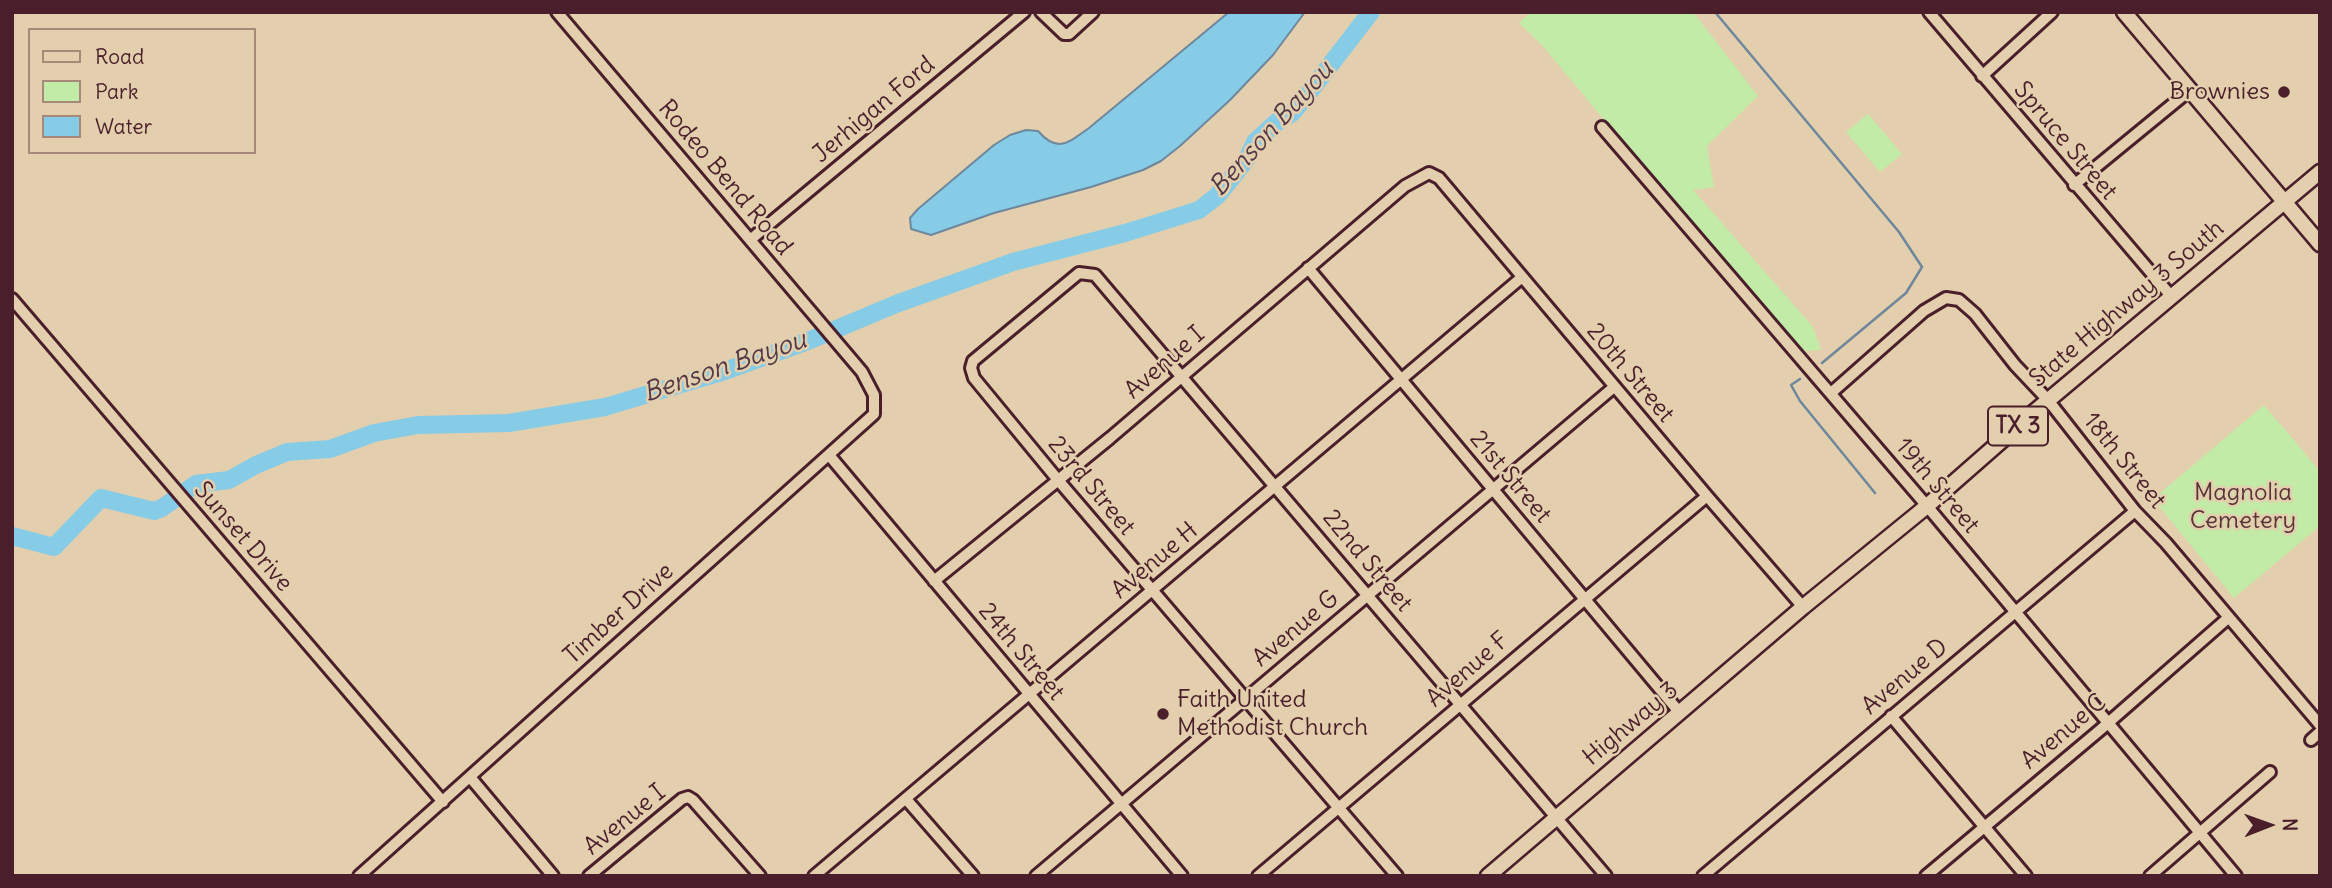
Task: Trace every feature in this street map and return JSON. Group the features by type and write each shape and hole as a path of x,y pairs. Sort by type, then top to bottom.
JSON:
{"main road":[{"path":"2124,12 2320,244"},
{"name":"State Highway 3 South","path":"1803,607 1927,506 2048,400 2320,172"},
{"name":"Highway 3","path":"1488,876 1803,607"}],"street":[{"name":"Rodeo Bend Road","path":"557,12 862,372"},
{"name":"Jerhigan Ford","path":"750,240 1024,12"},
{"path":"1041,12 1064,34 1069,34 1093,12"},
{"name":"Spruce Street","path":"1928,12 2171,296"},
{"path":"1982,76 2052,12"},
{"path":"2074,185 2190,90"},
{"name":"19th Street","path":"1602,127 1927,506 2236,876"},
{"name":"20th Street","path":"1422,177 1429,173 1439,178 1521,278 1803,607"},
{"name":"Avenue I","path":"934,581 1058,480 1405,186 1422,177"},
{"name":"21st Street","path":"1308,268 1680,713"},
{"name":"22nd Street","path":"974,378 971,369 973,361 1079,272 1096,275 1606,876"},
{"name":"Avenue H","path":"814,876 1521,278"},
{"name":"18th Street","path":"1831,393 1923,311 1946,298 1959,300 2048,400 2135,511 2166,542 2320,725"},
{"name":"Sunset Drive","path":"12,299 443,802"},
{"name":"Timber Drive","path":"359,876 874,414 874,395 862,372"},
{"name":"23rd Street","path":"974,378 1152,591 1397,876"},
{"name":"Avenue G","path":"1036,876 1614,387"},
{"name":"24th Street","path":"829,455 1182,876"},
{"name":"Avenue F","path":"1258,876 1707,496"},
{"name":"Avenue D","path":"1703,876 2135,511"},
{"name":"Avenue C","path":"1926,876 2228,618"},
{"path":"1891,716 2026,876"},
{"path":"2311,740 2320,732"},
{"path":"2150,876 2270,772"},
{"path":"470,777 553,876"},
{"name":"Avenue I","path":"589,876 682,799 688,797 760,876"},
{"path":"906,799 973,876"}],"green space":[{"path":"1531,12 1693,12 1758,96 1707,146 1714,187 1693,190 1813,327 1821,350 1804,351 1655,181 1541,44 1519,23"},
{"path":"1868,114 1902,154 1880,172 1846,132"},
{"name":"Magnolia Cemetery","path":"2264,405 2320,471 2320,526 2234,598 2153,499"}],"water":[{"path":"1229,12 1305,12 1273,55 1230,100 1161,161 1143,170 1091,187 994,213 931,235 911,229 910,218 918,209 994,145 1010,135 1026,130 1038,131 1058,144 1069,141 1089,128"}],"waterway":[{"name":"Benson Bayou","path":"12,536 54,547 101,498 154,511 196,484 229,480 287,452 330,449 374,433 418,425 509,423 605,407 722,372 1013,262 1125,233 1199,210 1217,196 1248,157 1255,142 1279,120 1292,113 1371,12"},
{"path":"1715,12 1899,232 1922,267 1906,293 1822,363"},
{"path":"1800,379 1791,385 1800,401 1875,493"}],"place":[{"name":"Brownies","path":"2284,92"},
{"name":"Faith United Methodist Church","path":"1163,714"}]}
